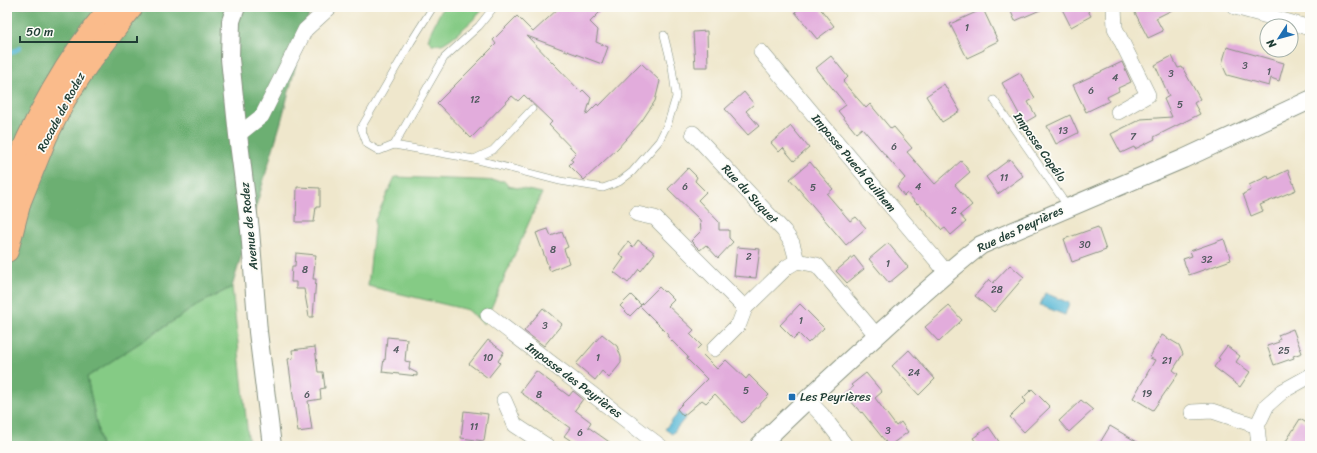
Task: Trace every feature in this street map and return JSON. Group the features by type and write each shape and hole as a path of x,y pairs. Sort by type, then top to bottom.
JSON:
{"highway":[{"name":"Rocade de Rodez","path":"7,190 19,157 50,94 82,45 111,7"},
{"name":"Rocade de Rodez","path":"7,251 20,201 46,136 65,99 86,65 132,7"}],"street":[{"name":"Avenue de Rodez","path":"236,7 231,21 230,59 250,230 258,332 272,446"},
{"path":"238,135 262,116 305,30 330,7"},
{"path":"1114,7 1116,28 1148,95 1118,112"},
{"path":"1235,7 1276,12 1310,28"},
{"name":"Impasse Puech Guilhem","path":"761,52 946,273"},
{"name":"Rue des Peyrières","path":"759,446 807,399 946,273 981,245 1177,162 1310,100"},
{"name":"Rue du Suquet","path":"693,133 784,231 792,243 797,261"},
{"path":"637,214 655,218 744,308"},
{"path":"714,349 739,324 744,308 787,267 797,261 817,265 877,336"},
{"name":"Impasse des Peyrières","path":"488,315 660,446"},
{"path":"1259,446 1256,426 1267,405 1283,391 1310,376"},
{"path":"807,399 822,415 846,446"},
{"path":"504,400 515,425 547,446"},
{"path":"1192,412 1212,412 1256,426"}],"lane":[{"path":"433,7 361,128 367,144 379,151 394,145 474,160 560,181 603,188 619,182 632,172 659,141 668,123 676,96 672,66 664,35"},
{"path":"394,145 444,58 479,26 494,7"},
{"name":"Impasse Capélo","path":"994,100 1068,207"},
{"path":"474,160 493,150 532,109"}],"green space":[{"path":"7,7 311,7 281,122 232,287 201,303 87,377 101,446 7,446"},
{"path":"443,7 485,7 477,16 449,40 441,44 432,44 428,40"},
{"path":"395,177 504,181 508,186 542,193 484,324 468,310 368,286 375,220"},
{"path":"232,287 249,446 101,446 87,377 201,303"}],"water":[{"path":"1045,293 1069,303 1065,315 1040,305"},
{"path":"680,411 686,417 672,434 665,429"}],"building":[{"path":"560,7 605,7 590,22 598,30 596,42 608,47 602,64 527,36 581,92 583,90 591,98 586,115 597,104 599,106 641,63 660,81 655,101 641,122 618,148 584,180 569,165 573,161 570,159 576,153 549,125 552,122 524,95 518,101 512,96 471,138 437,103 496,44 493,40 517,16 533,32"},
{"path":"801,7 819,7 834,26 817,39 795,12"},
{"path":"1009,7 1047,7 1015,21"},
{"path":"1061,7 1086,7 1091,16 1071,27"},
{"path":"1132,7 1178,7 1156,18 1163,31 1148,38"},
{"path":"983,9 998,41 967,58 950,24"},
{"path":"707,31 708,67 695,67 693,32"},
{"path":"1227,47 1259,56 1259,58 1266,58 1284,63 1279,81 1271,78 1269,86 1227,75 1222,64"},
{"path":"831,56 848,77 843,82 866,108 870,104 891,129 894,127 912,148 907,152 935,184 961,161 970,172 955,185 972,205 960,215 966,222 951,235 945,228 942,230 907,193 904,196 897,187 905,178 862,128 856,133 838,111 846,105 816,68"},
{"path":"1172,56 1178,68 1182,67 1200,99 1194,103 1200,114 1154,137 1155,139 1135,149 1134,147 1121,153 1111,134 1141,119 1172,117 1164,99 1169,96 1155,65"},
{"path":"1122,62 1131,82 1118,88 1119,91 1107,97 1109,101 1086,112 1073,85"},
{"path":"1020,73 1035,98 1028,102 1036,116 1024,123 1002,83"},
{"path":"944,84 960,111 942,122 926,96"},
{"path":"744,92 754,104 746,111 759,126 748,135 725,109"},
{"path":"1070,115 1078,133 1056,144 1047,126"},
{"path":"791,126 809,148 794,161 783,148 779,152 771,143"},
{"path":"1010,159 1023,176 998,194 986,177"},
{"path":"810,162 833,189 827,194 850,221 856,217 866,228 846,245 790,179"},
{"path":"688,168 697,177 695,181 706,192 698,200 719,222 719,230 729,230 729,238 733,242 718,258 706,245 700,250 691,241 701,231 700,220 668,189"},
{"path":"1288,170 1296,190 1260,205 1263,211 1251,216 1243,194 1251,190 1249,185 1268,176 1269,179"},
{"path":"297,187 320,188 320,207 316,207 314,222 296,222"},
{"path":"1098,227 1106,250 1072,262 1064,239"},
{"path":"548,229 551,236 562,232 568,247 564,249 569,263 550,271 536,233"},
{"path":"1224,239 1231,260 1189,275 1183,259 1192,256 1190,251"},
{"path":"638,240 655,253 641,271 639,269 628,283 614,272 624,258 619,254 628,242 633,247"},
{"path":"888,243 908,267 889,283 869,259"},
{"path":"737,247 760,249 756,278 734,276"},
{"path":"296,253 316,255 313,279 316,279 313,317 309,317 304,289 296,289 296,282 291,282 292,266 295,266"},
{"path":"854,256 864,269 847,283 836,271"},
{"path":"1010,265 1024,277 994,312 975,296 989,279 993,283"},
{"path":"659,287 674,300 668,306 694,330 690,334 701,345 697,349 717,369 726,360 746,379 749,375 769,395 742,423 715,394 706,403 702,400 683,416 677,409 707,379 667,336 668,334 640,306"},
{"path":"631,295 641,305 630,316 620,306"},
{"path":"800,304 824,328 808,343 799,334 794,339 780,325"},
{"path":"949,306 962,320 939,342 925,327"},
{"path":"543,308 562,324 544,346 524,331"},
{"path":"1293,329 1302,353 1293,356 1294,358 1274,365 1267,346 1279,342 1278,340 1280,339 1278,335"},
{"path":"602,334 617,346 621,357 621,363 609,378 602,371 595,380 576,364"},
{"path":"1162,335 1179,345 1183,354 1173,370 1178,374 1153,410 1133,398 1155,360 1150,358"},
{"path":"387,337 407,339 405,361 410,362 409,369 417,373 417,376 382,372 384,359 385,360"},
{"path":"488,340 504,352 498,361 500,363 488,378 469,364"},
{"path":"1227,346 1240,356 1236,362 1250,372 1240,387 1214,367 1220,359 1218,358"},
{"path":"315,347 318,372 323,372 325,388 320,389 321,399 308,401 312,430 298,432 288,359 293,358 292,350"},
{"path":"909,350 935,379 919,395 892,366"},
{"path":"536,371 569,396 573,391 583,399 575,410 591,422 588,427 615,446 579,446 564,436 570,428 520,392"},
{"path":"866,373 882,392 875,398 896,426 901,422 908,432 889,446 862,412 861,413 845,394 853,387 851,385"},
{"path":"1032,389 1050,407 1024,432 1010,417 1026,401 1023,398"},
{"path":"1081,400 1093,410 1069,432 1059,421"},
{"path":"464,411 488,414 484,441 461,438"},
{"path":"1300,419 1310,425 1310,446 1283,446"},
{"path":"1110,426 1144,446 1098,446"},
{"path":"989,427 1002,446 979,446 973,438"}],"waterway":[{"path":"7,55 20,48"}],"place":[{"name":"Les Peyrières","path":"792,397"}]}
